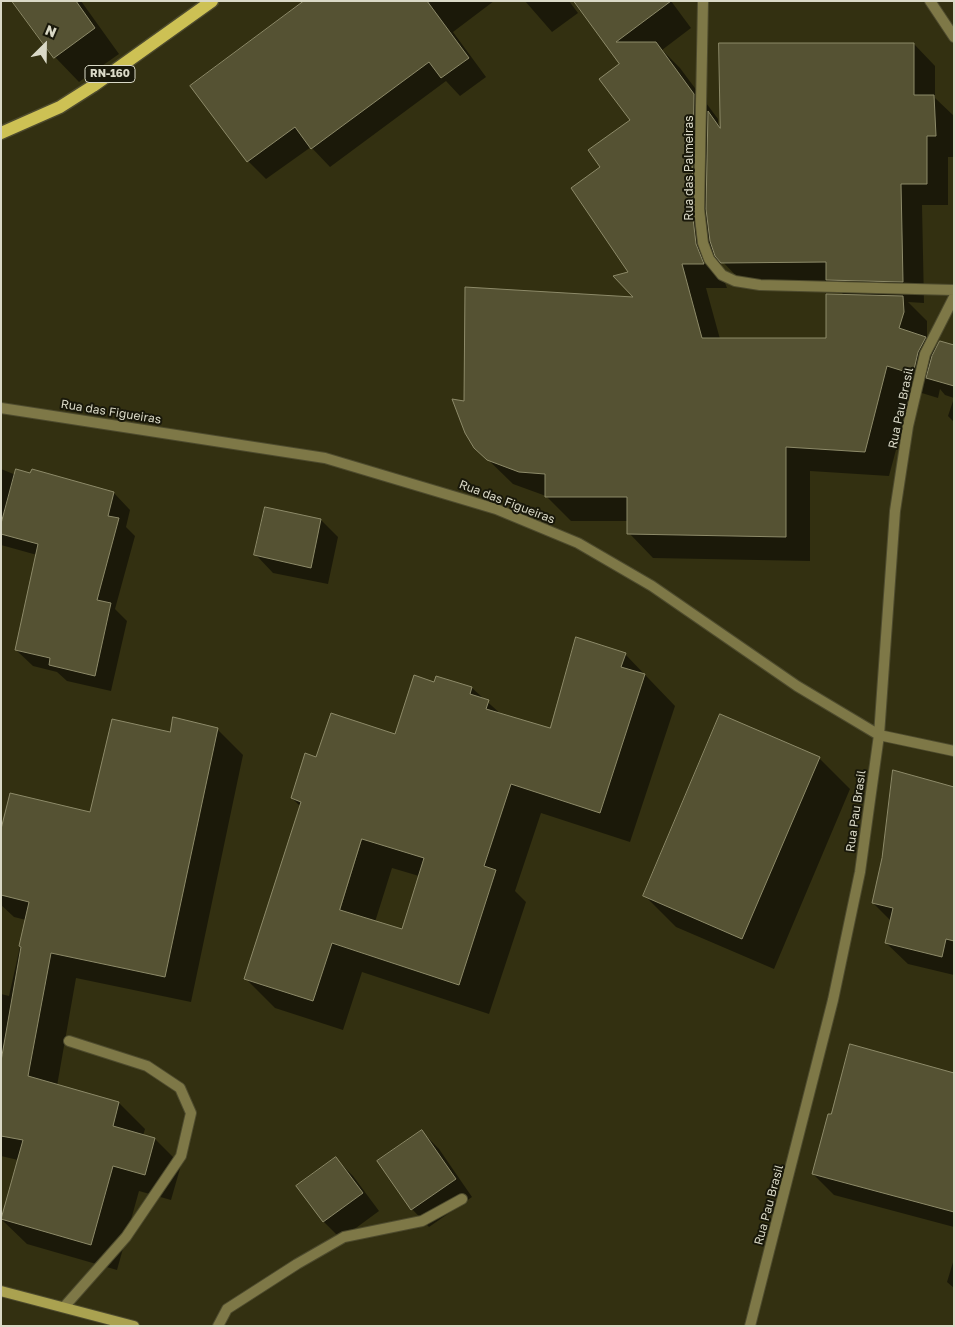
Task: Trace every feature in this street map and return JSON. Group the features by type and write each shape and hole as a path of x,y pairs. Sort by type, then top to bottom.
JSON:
{"main road":[{"name":"RN-160","path":"1,133 60,107 212,1"}],"street":[{"name":"Rua das Palmeiras","path":"703,1 699,209 706,253 716,270 735,281 760,284 954,290"},
{"path":"930,1 954,38"},
{"name":"Rua Pau Brasil","path":"750,1326 835,991 860,872 879,735 895,511 908,426 925,354 954,297"},
{"name":"Rua das Figueiras","path":"1,408 325,458 496,509 578,543 652,586 797,686 879,735 954,751"},
{"path":"64,1307 126,1237 180,1156 190,1113 180,1088 147,1066 68,1041"},
{"path":"218,1326 227,1309 297,1264 344,1237 422,1221 462,1199"},
{"path":"1,1291 134,1326"}],"building":[{"path":"12,1 76,1 95,28 54,58"},
{"path":"304,1 427,1 469,58 441,78 429,62 311,149 295,127 247,162 190,86"},
{"path":"574,1 671,1 616,42 656,42 694,94 692,210 696,244 704,264 682,264 702,338 826,338 826,294 903,296 904,312 899,328 926,337 918,352 913,374 887,366 865,452 786,447 786,537 627,534 627,497 545,497 545,474 519,472 487,460 474,448 465,433 452,399 464,401 465,287 633,297 613,276 628,272 571,188 600,167 588,150 630,120 599,79 619,64"},
{"path":"719,43 914,43 914,95 934,95 936,136 927,136 927,184 901,184 903,282 826,280 826,262 721,263 715,256 710,241 706,209 708,111 720,128"},
{"path":"940,341 954,345 954,386 926,378 932,356"},
{"path":"16,469 30,473 32,469 114,492 108,516 119,518 97,600 111,603 95,676 49,665 50,658 15,650 38,544 1,534 1,524"},
{"path":"265,507 321,519 311,568 254,555"},
{"path":"576,637 626,653 621,667 645,674 600,813 511,784 484,866 496,870 459,985 332,943 313,1001 244,979 301,802 291,798 305,753 316,757 331,713 395,734 414,675 434,682 436,676 472,687 470,694 489,700 486,709 550,728","holes":["362,839 424,858 402,929 340,910"]},
{"path":"720,714 820,757 742,939 643,896"},
{"path":"173,717 218,728 165,977 51,953 28,1076 119,1102 113,1126 155,1138 145,1175 113,1166 91,1245 1,1219 23,1140 1,1136 1,1061 21,947 19,946 29,902 1,895 1,829 10,793 90,812 112,719 170,732"},
{"path":"893,770 954,787 954,941 946,939 942,957 885,943 893,908 872,903 882,858"},
{"path":"850,1044 954,1073 954,1212 812,1174"},
{"path":"422,1130 456,1179 411,1210 377,1161"},
{"path":"336,1157 363,1193 323,1222 296,1186"}]}
